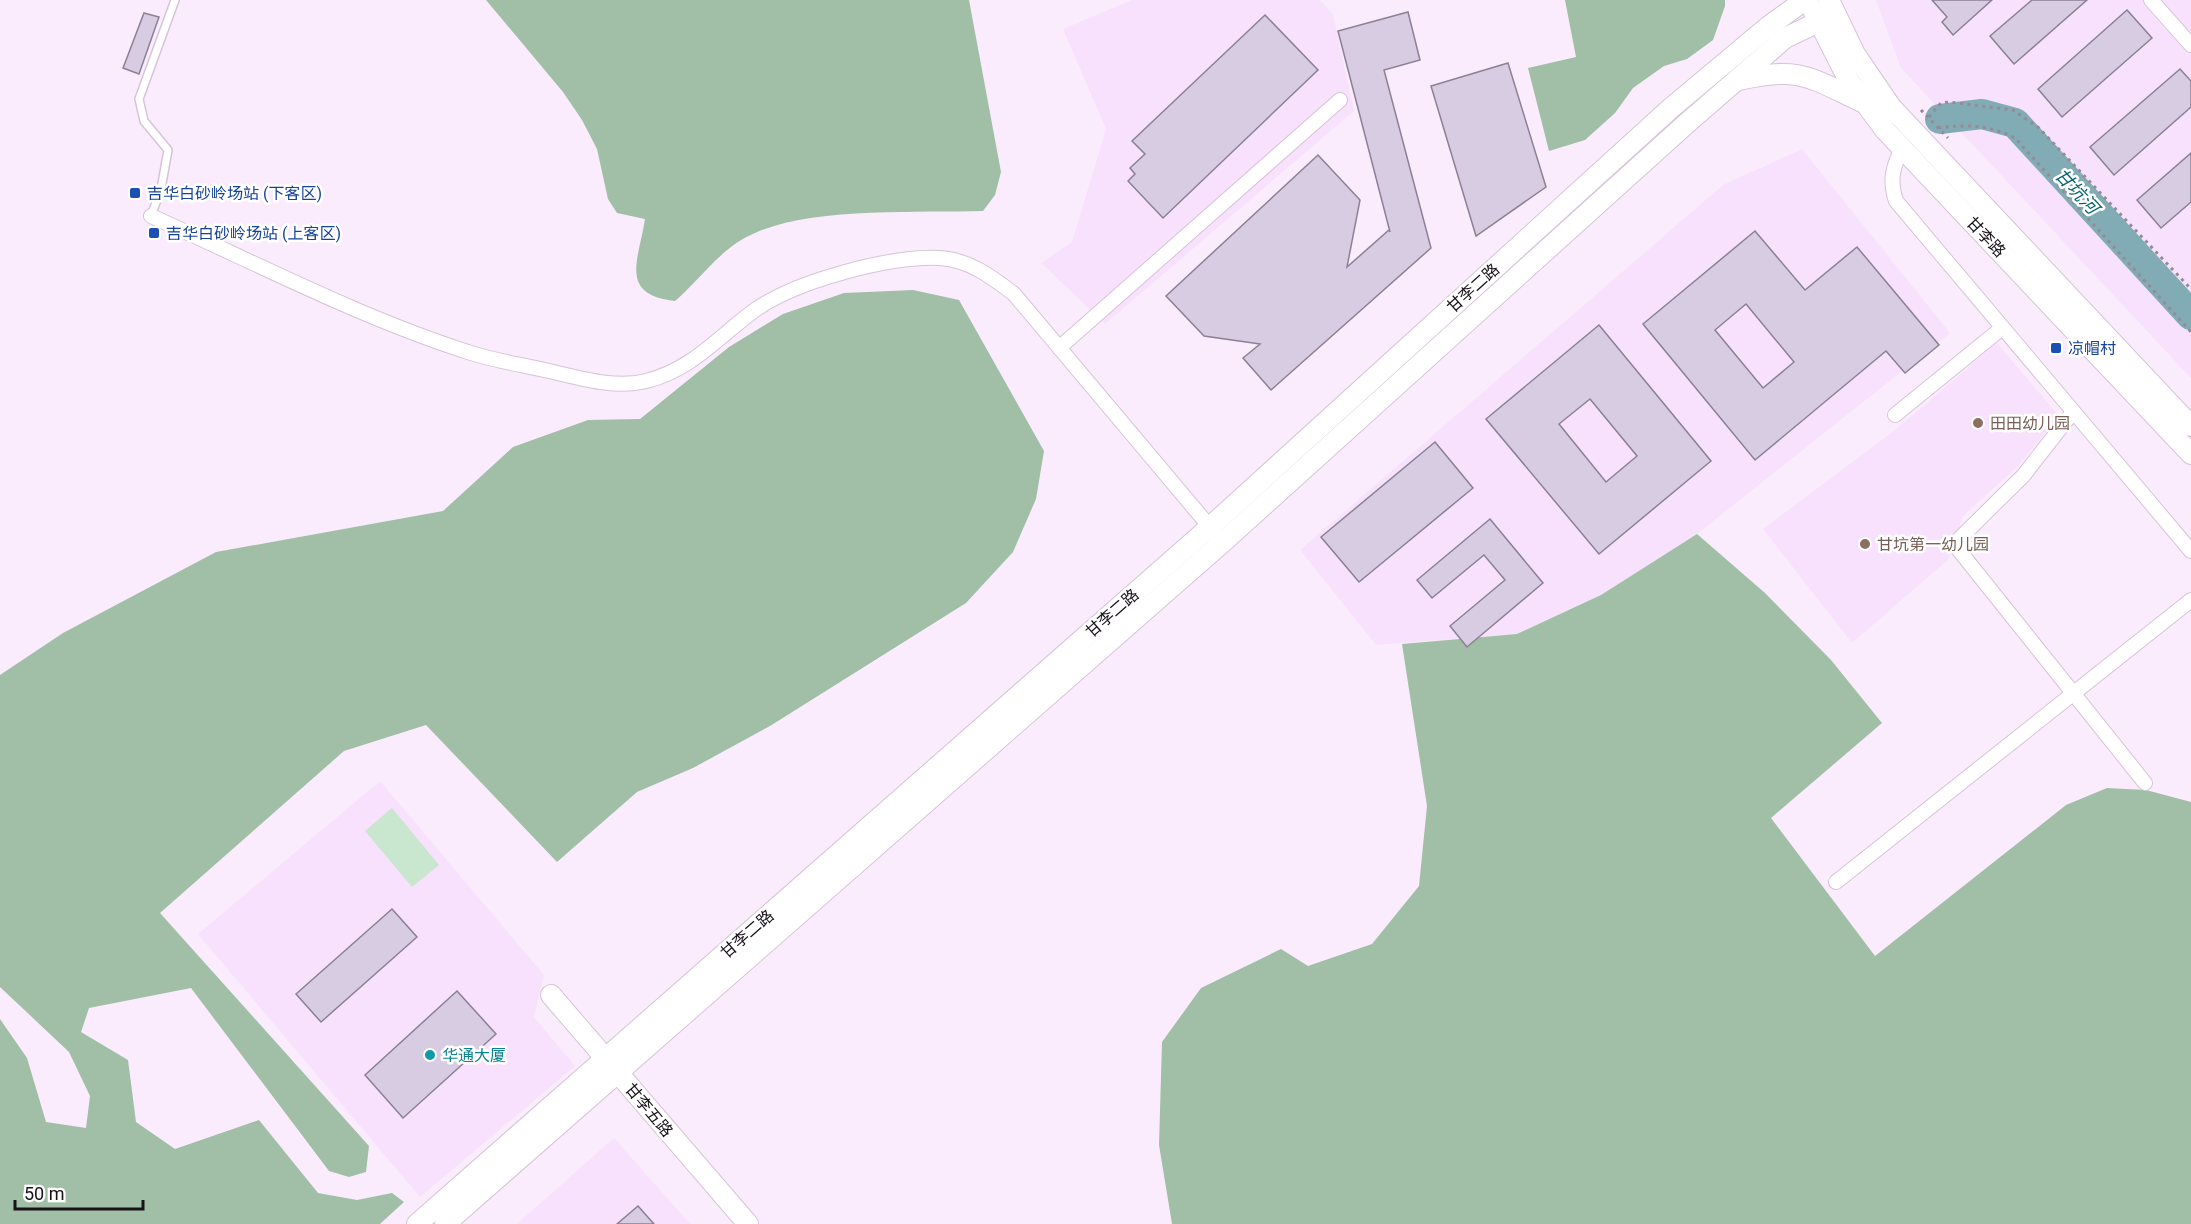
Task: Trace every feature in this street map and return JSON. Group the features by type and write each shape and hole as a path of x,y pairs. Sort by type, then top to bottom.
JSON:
{"main road":[{"name":"甘李路","path":"1807,0 1827,11 1891,107 2191,426"},
{"name":"甘李二路","path":"445,1224 611,1065 1210,527 1671,108 1768,26 1807,0"},
{"name":"甘李路","path":"1827,11 1849,81 1863,103 1902,148 2191,454"},
{"name":"甘李二路","path":"417,1224 611,1065 1222,542 1736,81 1785,38 1827,11"},
{"path":"1736,81 1771,73 1804,74 1863,103"},
{"name":"甘李五路","path":"551,995 748,1224"}],"street":[{"path":"2151,0 2191,45"},
{"path":"1059,348 1340,100"},
{"path":"1902,148 1894,165 1890,184 1896,201 2191,551"},
{"path":"151,216 410,332 474,354 605,383 644,382 678,371 710,349 756,309 802,286 872,265 940,258 982,269 1014,294 1222,542"},
{"path":"1895,415 2002,328"},
{"path":"2073,412 2023,476 1954,544 2145,783"},
{"path":"1836,882 2191,600"}],"lane":[{"path":"151,216 161,189 168,150 144,121 139,99 175,0"}],"path":[{"path":"1929,117 1941,104 1949,102 2013,110 2039,128 2191,290"},
{"path":"1938,128 1968,124 1998,129 2015,138 2191,333"}],"shaded area":[{"path":"1132,0 1320,0 1333,14 1354,111 1105,324 1041,263 1072,242 1106,129 1063,29"},
{"path":"1876,0 2191,0 2191,378 1901,68"},
{"path":"1802,149 1950,333 1697,534 1601,595 1517,634 1376,645 1300,550 1723,185"},
{"name":"甘坑第一幼儿园","path":"1997,343 2059,416 2017,467 1963,516 1949,559 1852,643 1763,529 1895,430"},
{"path":"380,781 544,975 534,1017 575,1066 420,1197 198,934"},
{"path":"614,1138 690,1224 517,1224"}],"green space":[{"path":"486,0 969,0 1001,172 995,195 983,211 835,215 778,225 755,233 732,246 675,301 657,297 645,291 636,273 645,219 617,213 608,199 597,149 582,120 563,92"},
{"path":"1565,0 1725,0 1725,6 1713,40 1687,59 1664,66 1633,88 1615,113 1585,140 1549,151 1528,68 1576,57"},
{"path":"913,290 959,300 1044,451 1036,499 1013,552 966,603 770,726 693,768 637,792 557,862 426,725 344,751 160,913 369,1146 366,1172 349,1177 329,1171 191,988 89,1008 81,1032 128,1060 136,1122 175,1149 259,1120 318,1193 357,1200 392,1193 404,1202 380,1224 0,1224 0,1019 27,1058 46,1122 86,1128 90,1096 69,1052 0,987 0,675 63,633 216,552 443,511 513,447 588,420 640,419 729,347 783,314 844,293"},
{"path":"1697,534 1765,593 1831,660 1882,723 1771,818 1875,956 2066,805 2107,788 2146,790 2191,802 2191,1224 1172,1224 1159,1145 1162,1042 1201,988 1281,949 1308,966 1372,944 1419,886 1427,806 1402,644 1517,634 1601,595"},
{"path":"392,808 439,865 412,887 365,831"}],"building":[{"path":"1932,0 1992,0 1953,35 1942,22 1947,17"},
{"path":"2032,0 2087,0 2014,64 1990,36"},
{"path":"2127,10 2152,38 2062,117 2038,89"},
{"path":"1408,12 1420,60 1384,70 1431,248 1271,390 1243,358 1260,344 1204,336 1166,296 1318,155 1360,200 1347,267 1389,230 1390,232 1338,31"},
{"path":"144,13 159,17 139,74 123,68"},
{"path":"1265,15 1318,70 1163,218 1128,181 1135,174 1130,168 1145,154 1132,141"},
{"path":"1508,63 1546,187 1476,236 1431,86"},
{"path":"2180,69 2191,81 2191,107 2114,175 2090,147"},
{"path":"2191,153 2191,202 2161,228 2137,200"},
{"path":"1755,231 1805,290 1857,247 1939,345 1905,373 1886,351 1755,460 1643,324","holes":["1746,304 1794,362 1763,388 1715,330"]},
{"path":"1599,325 1711,461 1599,554 1486,419","holes":["1590,399 1637,456 1606,482 1559,424"]},
{"path":"1435,442 1473,488 1359,582 1321,537"},
{"path":"1490,519 1543,583 1467,647 1450,626 1505,580 1484,555 1432,598 1417,580"},
{"path":"392,909 417,937 321,1022 296,994"},
{"name":"华通大厦","path":"457,991 496,1034 403,1118 365,1075"},
{"path":"638,1206 654,1224 617,1224"}],"waterway":[{"name":"甘坑河","path":"1940,119 1982,114 2015,123 2191,315"}],"place":[{"name":"吉华白砂岭场站 (下客区)","path":"135,193"},
{"name":"吉华白砂岭场站 (上客区)","path":"154,233"},
{"name":"凉帽村","path":"2056,348"},
{"name":"田田幼儿园","path":"1978,423"},
{"name":"甘坑第一幼儿园","path":"1865,544"},
{"name":"华通大厦","path":"430,1055"}]}
